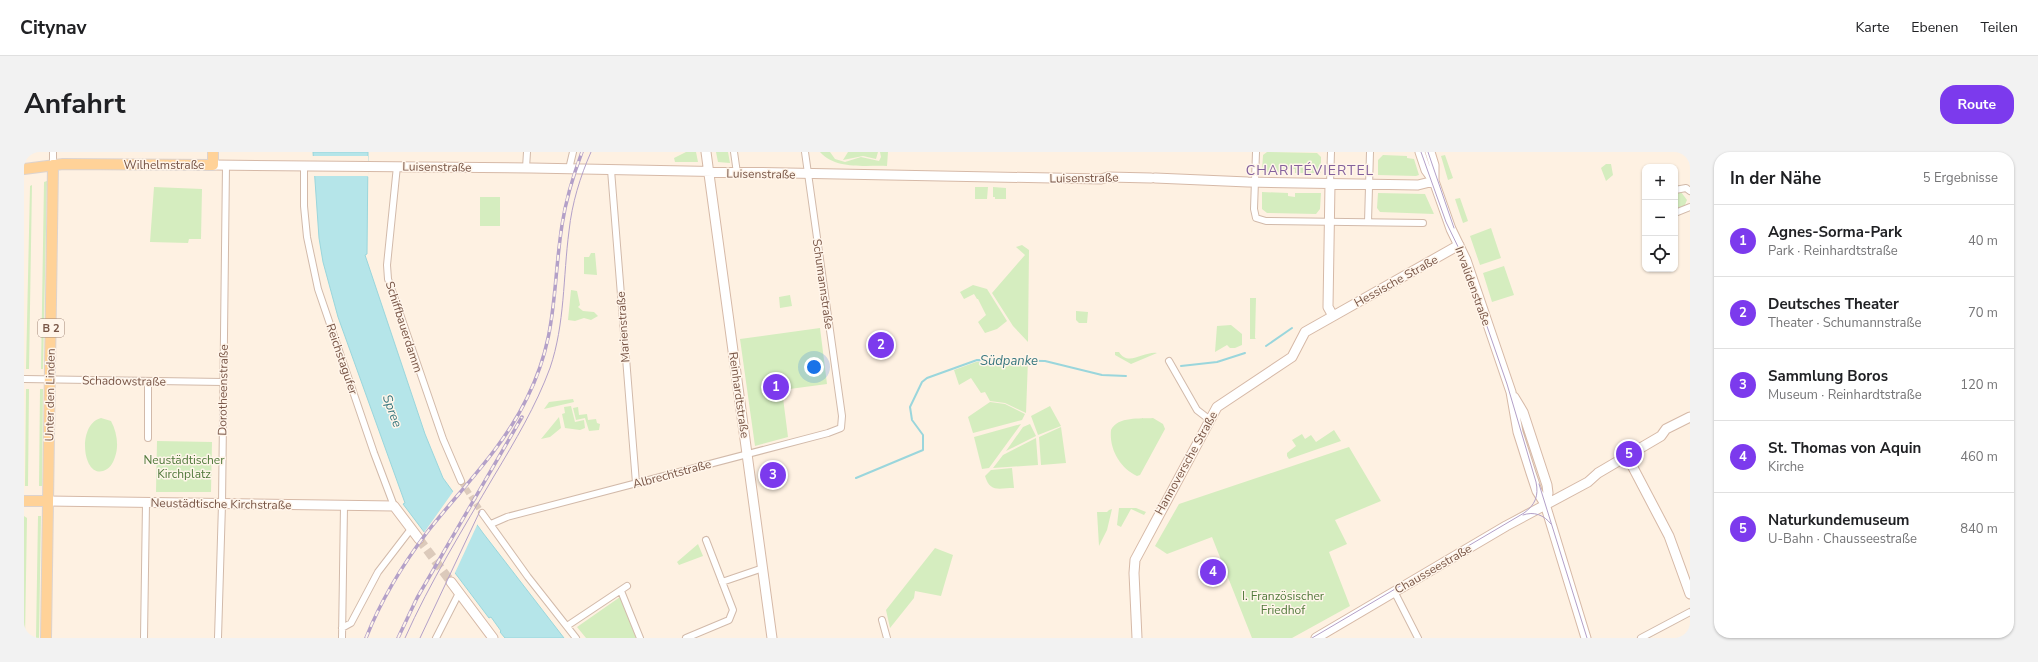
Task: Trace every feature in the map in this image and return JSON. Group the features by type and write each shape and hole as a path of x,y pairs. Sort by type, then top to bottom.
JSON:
{"main road":[{"path":"213,152 213,165"},
{"name":"Wilhelmstraße","path":"24,169 53,165 213,165"},
{"name":"Unter den Linden","path":"46,638 53,165"},
{"path":"24,501 48,501"}],"street":[{"name":"Unter den Linden","path":"53,152 53,165"},
{"path":"526,168 527,152"},
{"path":"569,169 573,152"},
{"name":"Reinhardtstraße","path":"706,152 772,638"},
{"path":"734,152 737,173"},
{"name":"Schumannstraße","path":"805,152 842,416"},
{"path":"1256,152 1254,209 1256,218 1266,221 1423,222"},
{"path":"1331,152 1328,307 1333,316"},
{"path":"1368,222 1370,152"},
{"name":"Invalidenstraße","path":"1420,152 1426,170 1434,181 1458,245 1466,260 1511,392 1523,412 1547,485 1548,503 1586,638"},
{"name":"Invalidenstraße","path":"1430,152 1434,165 1434,181"},
{"name":"Wilhelmstraße","path":"213,165 307,166"},
{"name":"Dorotheenstraße","path":"218,638 222,504 226,165"},
{"name":"Luisenstraße","path":"307,166 526,168 709,173 1101,179 1108,177 1330,184 1418,185 1434,181"},
{"name":"Reichstagufer","path":"307,166 304,206 307,237 318,289 374,453 394,506 419,539"},
{"name":"Schiffbauerdamm","path":"397,166 387,265 388,279 443,439 461,481"},
{"name":"Marienstraße","path":"611,170 636,483"},
{"path":"1678,189 1686,188 1690,191"},
{"path":"1678,212 1690,206"},
{"name":"Hessische Straße","path":"1333,316 1458,245"},
{"name":"Hannoversche Straße","path":"1137,638 1134,573 1136,560 1217,407 1292,357 1305,332 1333,316"},
{"path":"1169,362 1197,410 1210,420"},
{"name":"Schadowstraße","path":"24,379 223,382"},
{"path":"148,382 148,438"},
{"name":"Albrechtstraße","path":"490,524 508,517 838,430 842,423 842,416"},
{"name":"Chausseestraße","path":"1316,638 1326,635 1394,591 1548,503 1561,498 1588,482 1598,473 1661,436 1666,429 1690,417"},
{"path":"1627,456 1668,536 1690,594"},
{"name":"Neustädtische Kirchstraße","path":"48,501 394,506"},
{"path":"144,638 146,503"},
{"path":"342,638 344,506"},
{"path":"482,513 528,577 576,638"},
{"path":"342,628 350,623 378,572 411,529"},
{"path":"686,638 729,620 733,610 706,540"},
{"path":"722,582 763,568"},
{"path":"451,582 493,638"},
{"path":"567,626 626,586"},
{"path":"620,591 640,638"},
{"path":"1394,591 1418,638"},
{"path":"436,638 459,593"},
{"path":"1641,638 1690,612"},
{"path":"882,620 887,638"}],"green space":[{"path":"686,152 696,152 698,162 675,162 674,158"},
{"path":"716,152 728,152 730,163 718,162"},
{"path":"820,152 830,152 835,159 845,162 861,157 879,161 881,157 880,152 888,152 887,166 842,164 834,162"},
{"path":"848,152 878,152 876,159 863,156 843,160"},
{"path":"1267,152 1317,153 1321,157 1321,173 1295,173 1295,169 1288,169 1288,172 1262,172 1263,155"},
{"path":"1383,155 1407,156 1407,158 1414,159 1419,175 1378,175 1378,160"},
{"path":"1445,155 1453,178 1448,180 1441,156"},
{"path":"1606,164 1611,164 1613,175 1606,181 1601,168"},
{"path":"47,181 43,369 41,369 44,182"},
{"path":"32,185 29,369 26,369 30,186"},
{"path":"154,187 202,189 201,239 189,239 188,243 150,242"},
{"path":"975,187 988,187 987,199 975,199"},
{"path":"993,187 1006,188 1006,199 995,199 995,197 993,197"},
{"path":"1262,192 1288,193 1288,196 1295,197 1295,193 1321,193 1320,209 1316,214 1267,213 1262,209"},
{"path":"1678,192 1681,192 1687,200 1684,207 1678,209"},
{"path":"1378,193 1425,194 1434,214 1380,212 1377,208"},
{"path":"480,197 500,197 500,226 480,226"},
{"path":"1460,198 1468,221 1463,223 1455,199"},
{"path":"1491,228 1501,258 1480,265 1470,236"},
{"path":"1022,245 1029,250 1028,342 1013,326 992,293 1025,255 1016,247"},
{"path":"591,253 595,253 597,275 584,274 584,257 589,257"},
{"path":"1504,266 1514,295 1492,302 1483,273"},
{"path":"973,285 987,289 1007,321 997,329 985,333 978,322 986,315 978,299 974,294 964,299 960,292"},
{"path":"571,290 577,291 580,305 578,307 583,311 594,312 598,316 591,320 584,318 575,321 568,320"},
{"path":"790,295 792,306 780,308 779,297"},
{"path":"1250,298 1256,298 1256,339 1250,339"},
{"path":"1076,311 1088,312 1087,323 1079,323 1076,320"},
{"path":"1231,325 1242,334 1242,345 1235,348 1230,348 1227,345 1215,352 1217,326"},
{"path":"820,328 827,384 782,390 788,437 755,446 740,339"},
{"path":"1115,352 1119,352 1127,358 1157,353 1131,364 1115,355"},
{"path":"1028,360 1026,413 1005,403 990,401 985,392 981,393 971,378 959,385 954,370 976,362"},
{"path":"26,389 29,389 28,486 25,486"},
{"path":"40,389 43,389 42,486 39,486"},
{"path":"573,399 574,402 544,409 549,402"},
{"path":"990,402 1005,404 1025,414 1022,420 973,433 968,417"},
{"path":"571,406 575,422 584,420 585,428 580,430 565,428 562,414 565,413 564,407"},
{"path":"1050,406 1061,426 1038,435 1031,416"},
{"path":"578,407 579,415 587,414 588,420 596,419 597,423 600,424 599,430 589,431 585,418 576,420 573,408"},
{"path":"559,417 561,428 550,437 541,439"},
{"path":"101,418 111,421 116,434 117,444 116,453 109,467 103,471 96,471 90,466 85,449 88,430 93,422"},
{"path":"1153,418 1163,424 1165,429 1140,475 1137,476 1125,468 1117,457 1112,444 1111,430 1119,422 1124,420"},
{"path":"1021,424 989,468 982,469 974,437"},
{"path":"1030,424 1036,436 1006,451 1023,427"},
{"path":"1061,427 1066,463 1041,465 1039,437"},
{"path":"1334,430 1341,441 1289,459 1287,456 1287,453 1296,446 1292,440 1302,434 1305,439 1311,435 1316,442"},
{"path":"1036,438 1038,465 993,468 1003,455"},
{"name":"Neustädtischer Kirchplatz","path":"157,441 212,442 211,492 156,492"},
{"name":"I. Französischer Friedhof","path":"1349,447 1381,501 1335,520 1347,544 1329,552 1350,606 1292,638 1252,638 1212,537 1167,554 1155,546 1179,504"},
{"path":"1012,468 1014,488 1000,489 992,487 987,481 985,476 991,470"},
{"path":"1119,508 1136,508 1146,512 1144,515 1131,509 1121,527 1117,525"},
{"path":"1112,509 1107,530 1099,546 1097,512 1107,512"},
{"path":"24,516 27,518 25,638 24,638"},
{"path":"38,516 41,516 39,638 36,638"},
{"path":"698,544 703,556 679,565 677,562"},
{"path":"935,548 953,555 941,596 915,591 914,598 890,628 886,610"},
{"path":"620,597 636,638 586,638 577,627"}],"water":[{"name":"Spree","path":"313,152 368,152 367,254 365,255 425,434 443,478 483,533 564,638 505,638 491,617 489,618 403,504 405,503 338,317 323,262 319,238"}],"pier":[{"path":"312,156 368,156 369,177 313,176"},
{"path":"455,489 478,523 454,575 423,534"}],"waterway":[{"name":"Südpanke","path":"1266,346 1292,328"},
{"name":"Südpanke","path":"1181,366 1217,362 1245,353"},
{"name":"Südpanke","path":"856,478 923,450 923,435 912,420 910,407 922,382 927,378 977,360 1045,361 1102,375 1126,376"}],"tunnel":[{"path":"461,481 482,513"},
{"path":"419,539 451,582"}],"tram line":[{"path":"405,638 436,576 525,423 550,368 555,351 561,317 572,210 583,171 591,152"},
{"path":"1312,638 1524,513 1531,507 1537,492 1536,482 1507,384 1463,257 1446,222 1421,152"},
{"path":"1428,152 1454,228"},
{"path":"1539,484 1587,638"},
{"path":"420,638 480,511"},
{"path":"1523,515 1531,513 1542,516 1551,524"}],"railway":[{"path":"366,638 386,596 410,556 428,531 494,451 506,434 527,398 537,375 549,333 564,215 570,188 582,152"},
{"path":"398,638 417,598 522,417"}],"place":[{"name":"Deutsches Theater","path":"881,345"},
{"name":"Agnes-Sorma-Park","path":"776,387"},
{"name":"Naturkundemuseum","path":"1629,454"},
{"name":"Sammlung Boros","path":"773,475"},
{"name":"St. Thomas von Aquin","path":"1213,572"}],"district":[{"name":"CHARITÉVIERTEL","path":"1310,170"}]}
